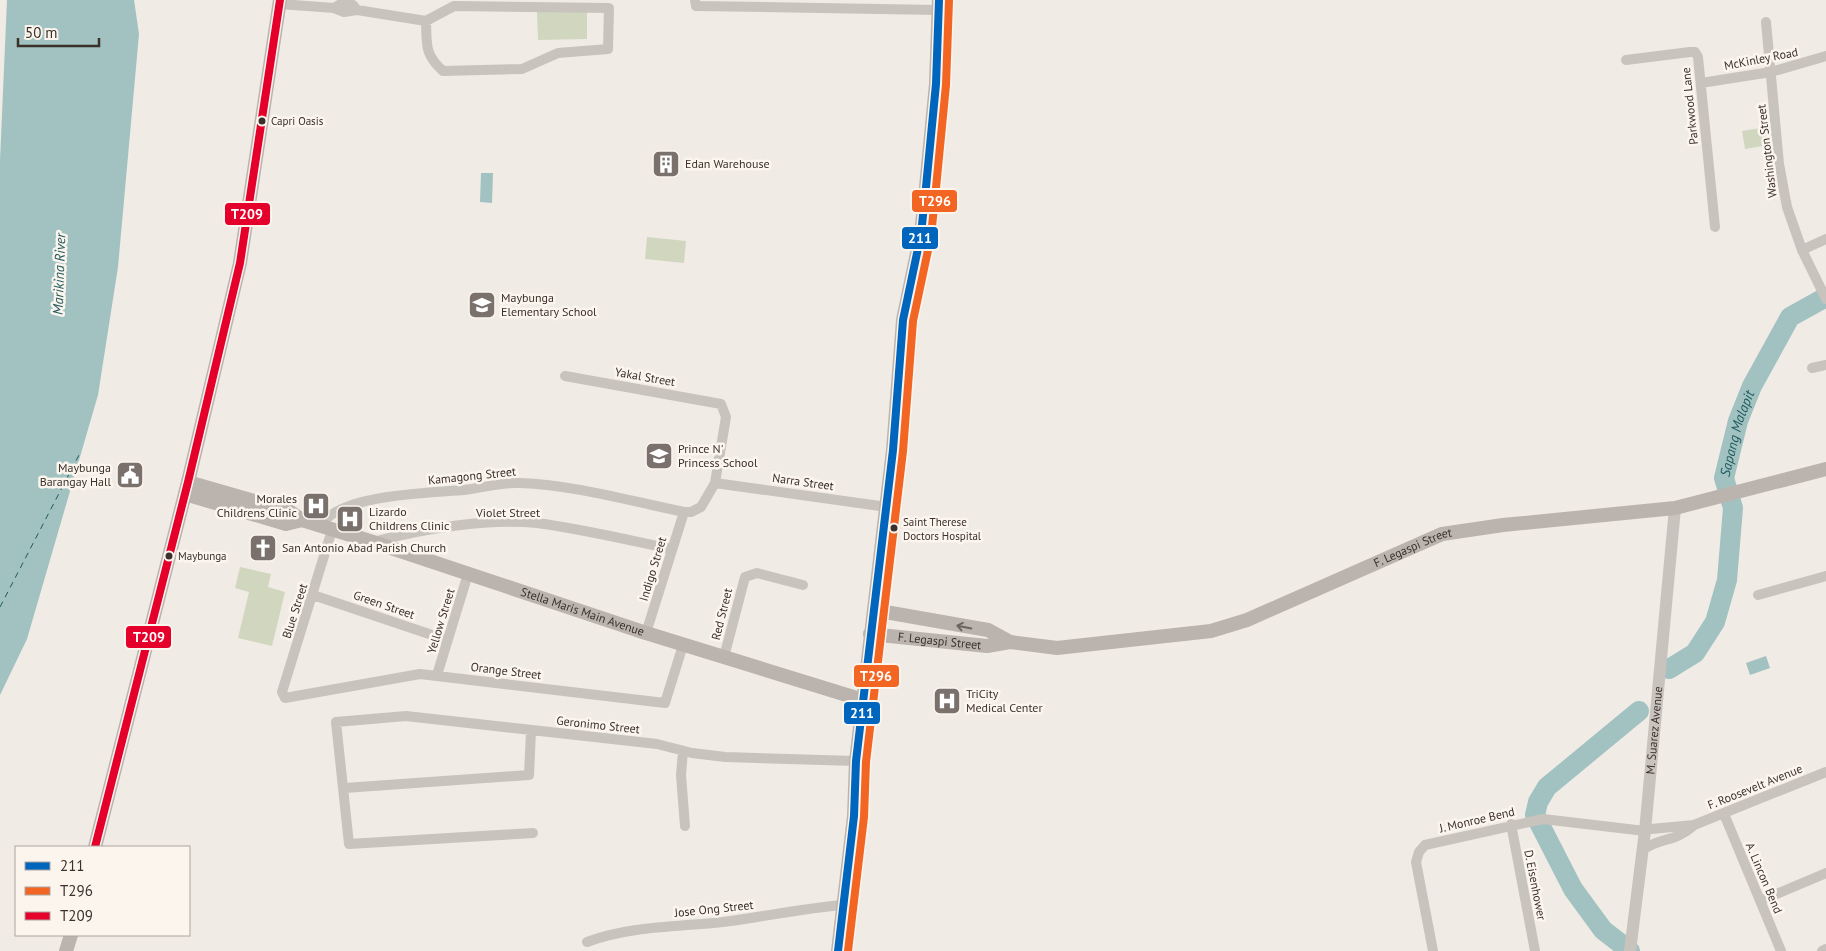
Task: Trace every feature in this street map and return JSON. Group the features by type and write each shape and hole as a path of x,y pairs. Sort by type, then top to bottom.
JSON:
{"main road":[{"path":"95,846 186,488 240,263 280,2"},
{"path":"838,951 854,816 856,761 870,634 887,507 904,313 921,234 928,168 936,84 938,5"},
{"name":"F. Legaspi Street","path":"870,634 987,646 1010,642 1057,648 1211,630 1247,620 1442,534 1503,525 1675,508 1826,469"},
{"name":"Stella Maris Main Avenue","path":"186,488 286,524 302,520 374,542 683,645 863,700"},
{"name":"F. Legaspi Street","path":"874,610 988,630 1010,642"},
{"path":"66,951 71,936"}],"street":[{"path":"695,0 696,6 938,5"},
{"path":"280,2 334,8 344,2 353,5 357,10 426,20 454,6 609,8 608,48 558,53 522,69 443,71 432,61 427,50 426,20"},
{"name":"Washington Street","path":"1766,22 1782,182 1787,207 1802,250 1824,295"},
{"name":"Parkwood Lane","path":"1626,60 1695,52 1701,83 1715,227"},
{"name":"McKinley Road","path":"1701,83 1771,72 1826,56"},
{"path":"1802,250 1826,239"},
{"path":"1812,368 1826,365"},
{"name":"Yakal Street","path":"565,376 720,404 724,408 726,417 715,483"},
{"name":"Kamagong Street","path":"327,528 330,515 354,504 400,495 518,483 558,487 688,512"},
{"path":"688,512 701,507 715,483"},
{"name":"Narra Street","path":"715,483 887,507"},
{"name":"M. Suarez Avenue","path":"1631,948 1643,850 1675,508"},
{"name":"Indigo Street","path":"646,633 672,549 688,512"},
{"name":"Violet Street","path":"374,542 432,528 500,523 536,523 672,549"},
{"name":"Blue Street","path":"285,698 282,692 313,594 327,528"},
{"name":"Red Street","path":"724,657 745,577 757,573 803,584"},
{"name":"Yellow Street","path":"437,675 468,574"},
{"path":"1758,595 1826,576"},
{"name":"Green Street","path":"313,594 447,640"},
{"name":"Orange Street","path":"285,698 383,679 420,674 664,703 683,645"},
{"name":"Geronimo Street","path":"344,788 336,722 406,716 657,744 683,751 725,757 856,761"},
{"path":"532,731 529,775 344,788 349,844 533,833"},
{"path":"683,751 681,793 685,826"},
{"name":"F. Roosevelt Avenue","path":"1645,829 1694,825 1826,772"},
{"name":"A. Lincon Bend","path":"1724,814 1781,951"},
{"name":"J. Monroe Bend","path":"1434,951 1416,862 1419,852 1425,845 1543,818 1645,829"},
{"name":"D. Eisenhower","path":"1511,824 1535,951"},
{"name":"F. Roosevelt Avenue","path":"1643,850 1648,845 1671,840 1686,833 1694,825"},
{"path":"1760,901 1826,873"},
{"name":"Jose Ong Street","path":"587,942 618,933 723,922 814,907 844,905"},
{"path":"1822,951 1826,949"}],"green space":[{"path":"587,11 587,39 538,40 537,12"},
{"path":"1767,127 1769,145 1745,149 1742,131"},
{"path":"647,237 686,241 684,263 645,259"},
{"path":"240,567 271,574 268,587 285,592 272,646 238,638 249,592 235,588"}],"water":[{"name":"Marikina River","path":"7,0 134,0 139,34 118,267 98,395 27,639 0,695 0,160"},
{"path":"481,173 493,173 492,203 480,202"},
{"path":"1766,656 1770,668 1750,675 1746,663"}],"waterway":[{"name":"Sapang Malapit","path":"1669,669 1695,653 1715,622 1727,580 1733,508 1724,478 1738,421 1752,386 1790,317 1826,297"},
{"name":"Sapang Malapit","path":"1630,951 1603,930 1573,889 1535,815 1538,802 1547,787 1639,711"}],"ferry route":[{"path":"0,607 80,453"}],"transit line":[{"name":"T209","path":"95,846 188,482 240,263 280,0"},
{"name":"211","path":"838,951 854,816 856,761 893,450 903,320 921,234 926,187 936,84 939,0"},
{"name":"T296","path":"848,951 864,817 866,762 903,451 913,321 931,236 946,85 949,0"}],"place":[{"name":"Capri Oasis","path":"262,121"},
{"name":"Edan Warehouse","path":"666,164"},
{"name":"Maybunga Elementary School","path":"482,305"},
{"name":"Prince N' Princess School","path":"659,456"},
{"name":"Maybunga Barangay Hall","path":"130,475"},
{"name":"Morales Childrens Clinic","path":"316,506"},
{"name":"Lizardo Childrens Clinic","path":"350,519"},
{"name":"Saint Therese Doctors Hospital","path":"894,528"},
{"name":"San Antonio Abad Parish Church","path":"263,548"},
{"name":"Maybunga","path":"169,556"},
{"name":"TriCity Medical Center","path":"947,701"}]}
